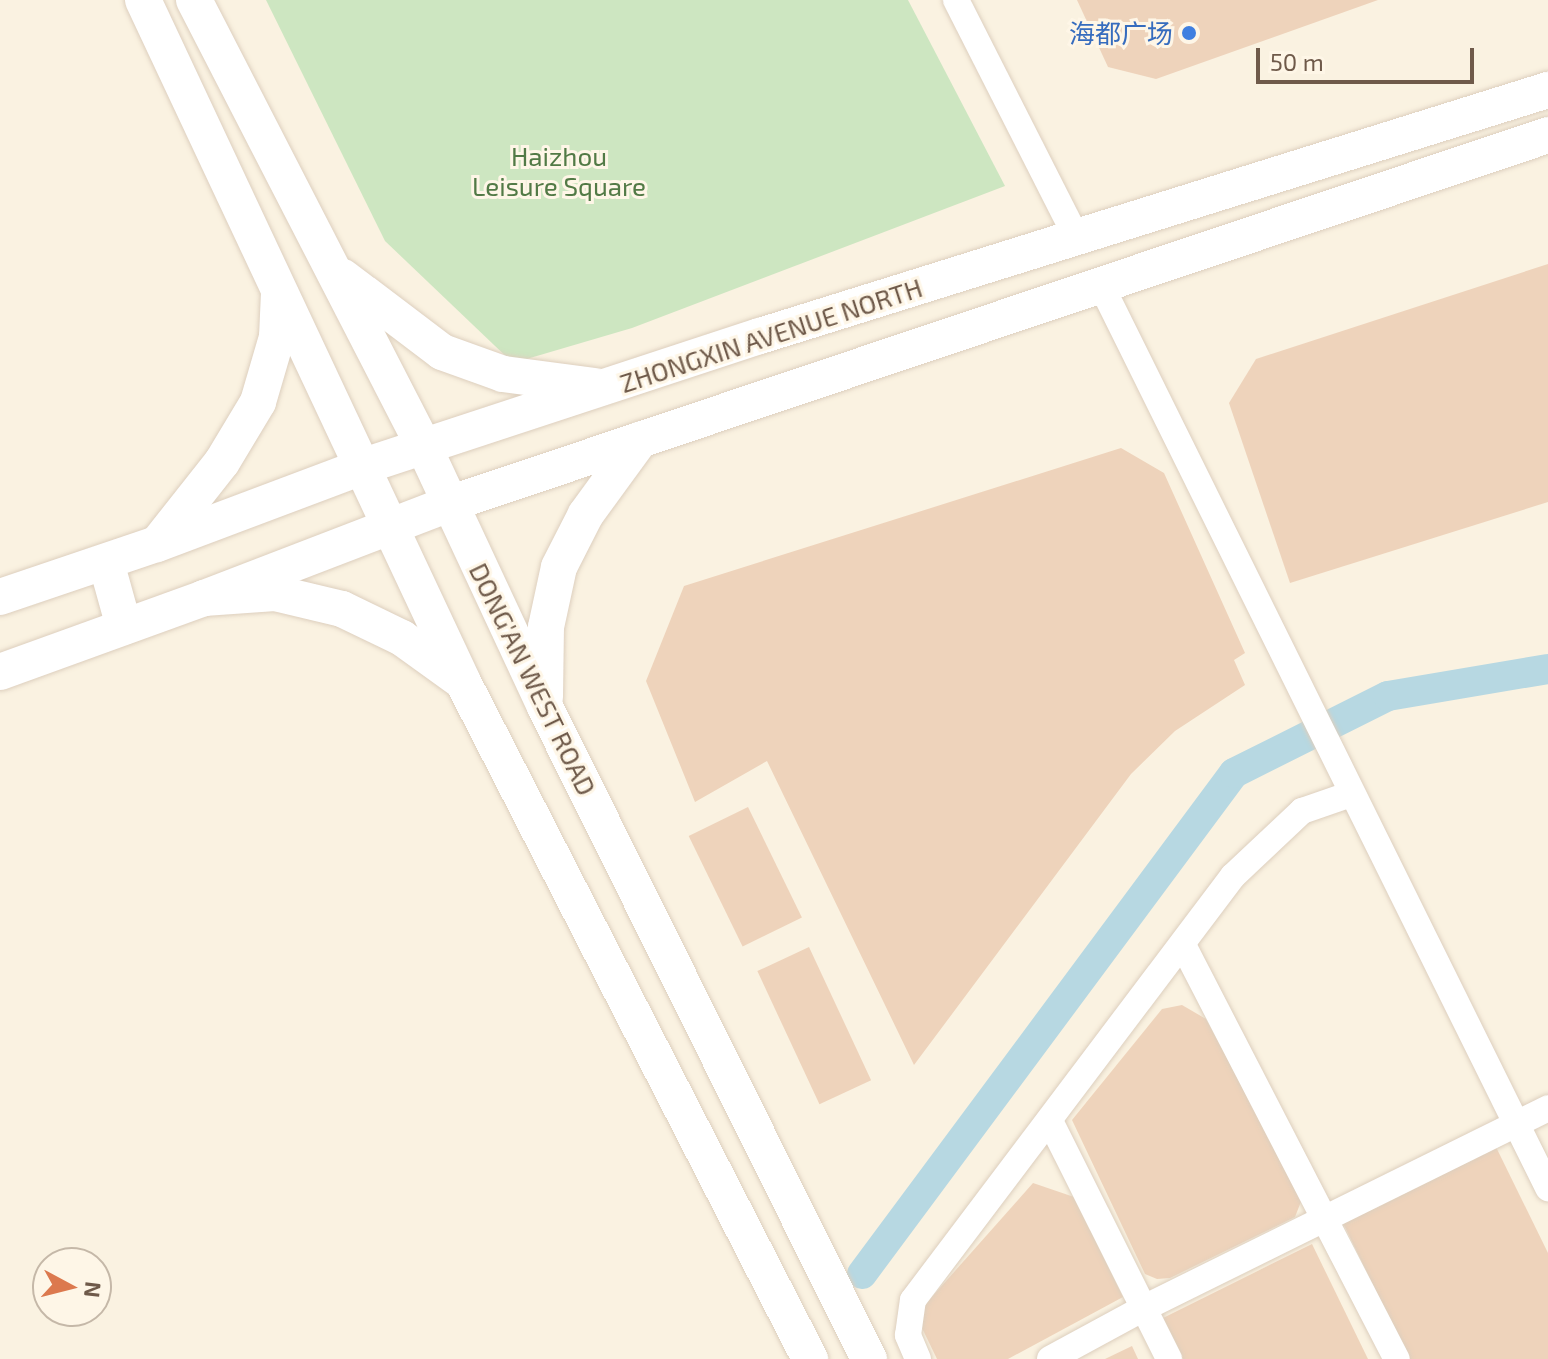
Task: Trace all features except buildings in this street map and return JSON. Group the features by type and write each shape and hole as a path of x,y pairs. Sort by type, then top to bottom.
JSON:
{"street":[{"path":"143,0 463,682 810,1359"},
{"name":"DONG'AN WEST ROAD","path":"194,0 424,447 545,707 869,1359"},
{"path":"956,0 1077,239"},
{"name":"ZHONGXIN AVENUE NORTH","path":"0,597 157,544 364,466 1548,90"},
{"path":"0,672 204,598 388,525 1548,135"},
{"path":"333,269 442,352 503,374 550,383 607,387"},
{"path":"1101,285 1548,1188"},
{"path":"157,544 222,462 258,402 277,337 279,287"},
{"path":"545,707 546,627 559,567 586,514 640,440"},
{"path":"106,562 124,627"},
{"path":"204,598 275,593 342,609 402,638 463,682"},
{"path":"918,1359 908,1335 913,1300 1233,876 1302,811 1351,794"},
{"path":"1183,945 1397,1359"},
{"path":"1050,1359 1144,1308 1548,1108"},
{"path":"1050,1121 1169,1359"}],"green space":[{"name":"Haizhou Leisure Square","path":"266,0 908,0 1005,186 632,328 513,363 385,241"}],"waterway":[{"path":"862,1274 1234,773 1388,696 1548,669"}],"place":[{"name":"海都广场","path":"1189,33"}]}
